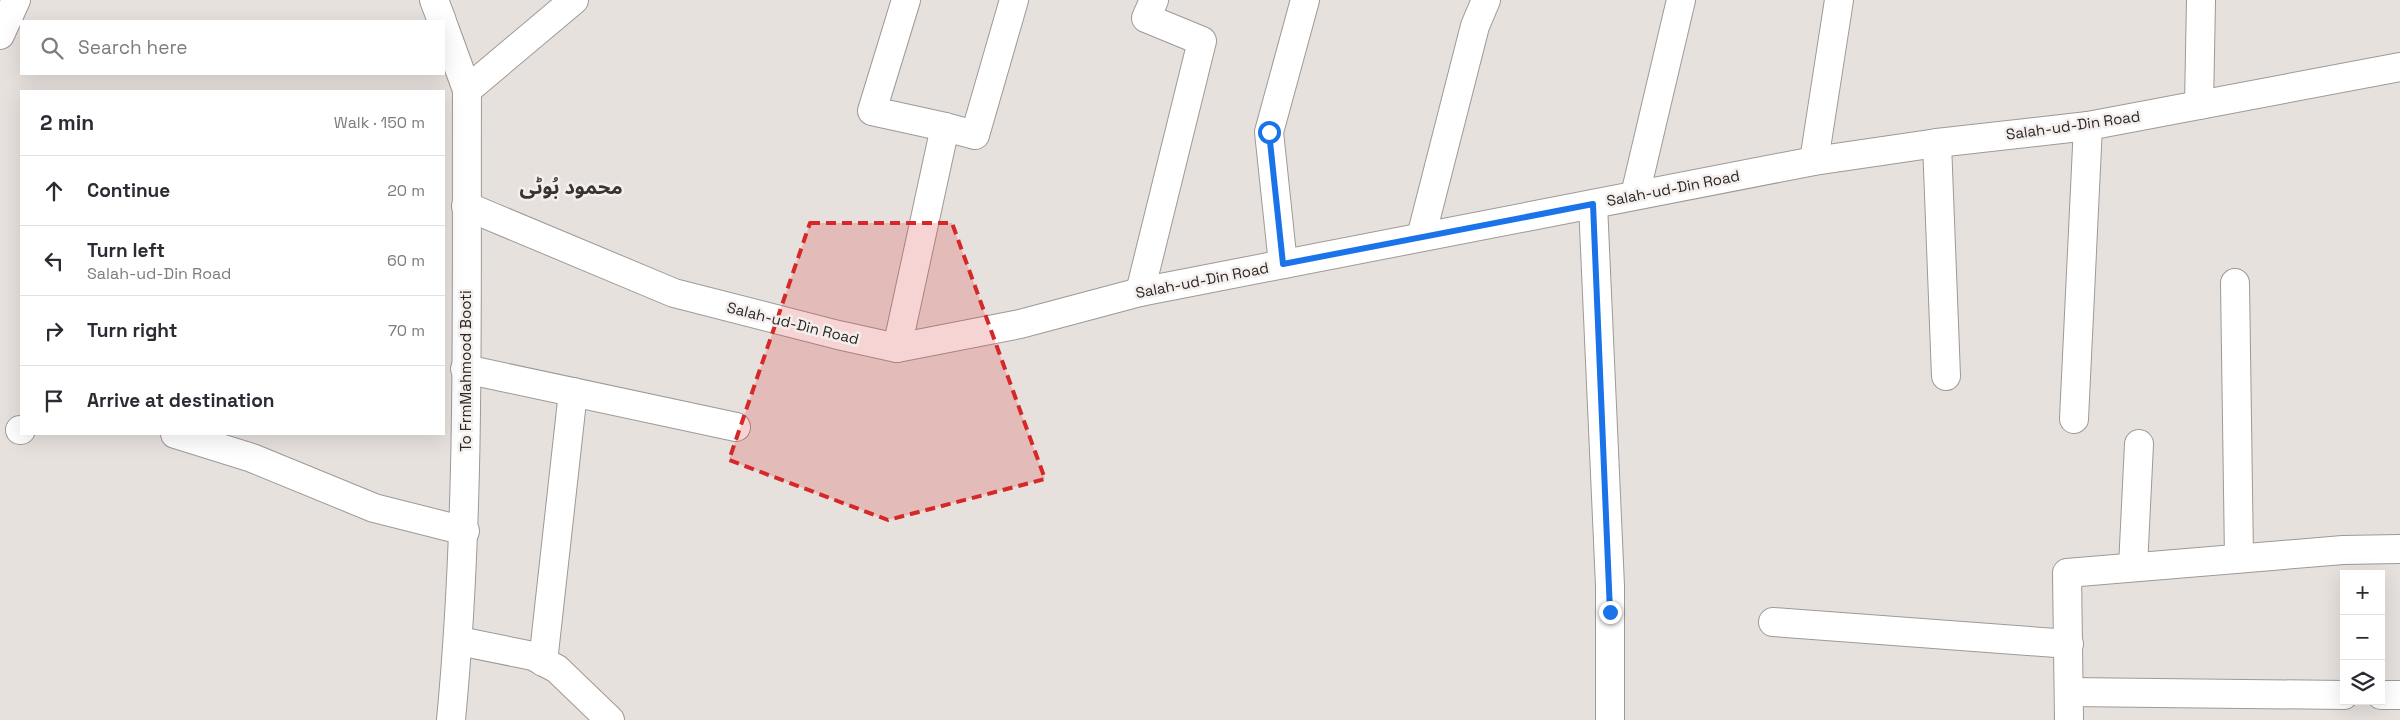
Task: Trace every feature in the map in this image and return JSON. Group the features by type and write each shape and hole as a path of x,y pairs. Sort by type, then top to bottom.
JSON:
{"street":[{"path":"0,35 16,0"},
{"path":"434,0 442,20"},
{"path":"467,90 574,0"},
{"path":"906,0 872,111 975,135 1014,0"},
{"path":"1140,292 1202,41 1146,18 1154,0"},
{"path":"1283,264 1269,132 1305,0"},
{"path":"1421,238 1475,26 1486,0"},
{"path":"1636,195 1681,0"},
{"path":"1814,161 1839,0"},
{"path":"2199,105 2201,0"},
{"name":"To FrmMahmood Booti","path":"445,30 467,90 465,531 459,641 452,720"},
{"name":"Salah-ud-Din Road","path":"466,206 674,293 838,335 897,348 1020,324 1140,292 1814,161 1936,143 2088,126 2400,68"},
{"path":"2074,419 2088,126"},
{"path":"897,348 945,127"},
{"path":"1936,143 1946,376"},
{"path":"1593,204 1610,586 1610,720"},
{"path":"2235,283 2240,558"},
{"path":"465,369 736,427"},
{"path":"543,662 573,392"},
{"path":"178,435 252,458 374,508 465,531"},
{"path":"2134,567 2139,444"},
{"path":"2069,720 2067,573 2343,550 2400,549"},
{"path":"1773,622 2069,644"},
{"path":"459,641 533,656 557,669 610,720"},
{"path":"2069,692 2340,694"},
{"path":"2385,695 2400,695"}],"highlighted area":[{"path":"810,223 952,223 1045,479 888,520 729,460"}],"district":[{"name":"محمود بُوٹی","path":"571,187"}],"route":[{"path":"1269,132 1283,264 1593,204 1610,612"}]}
